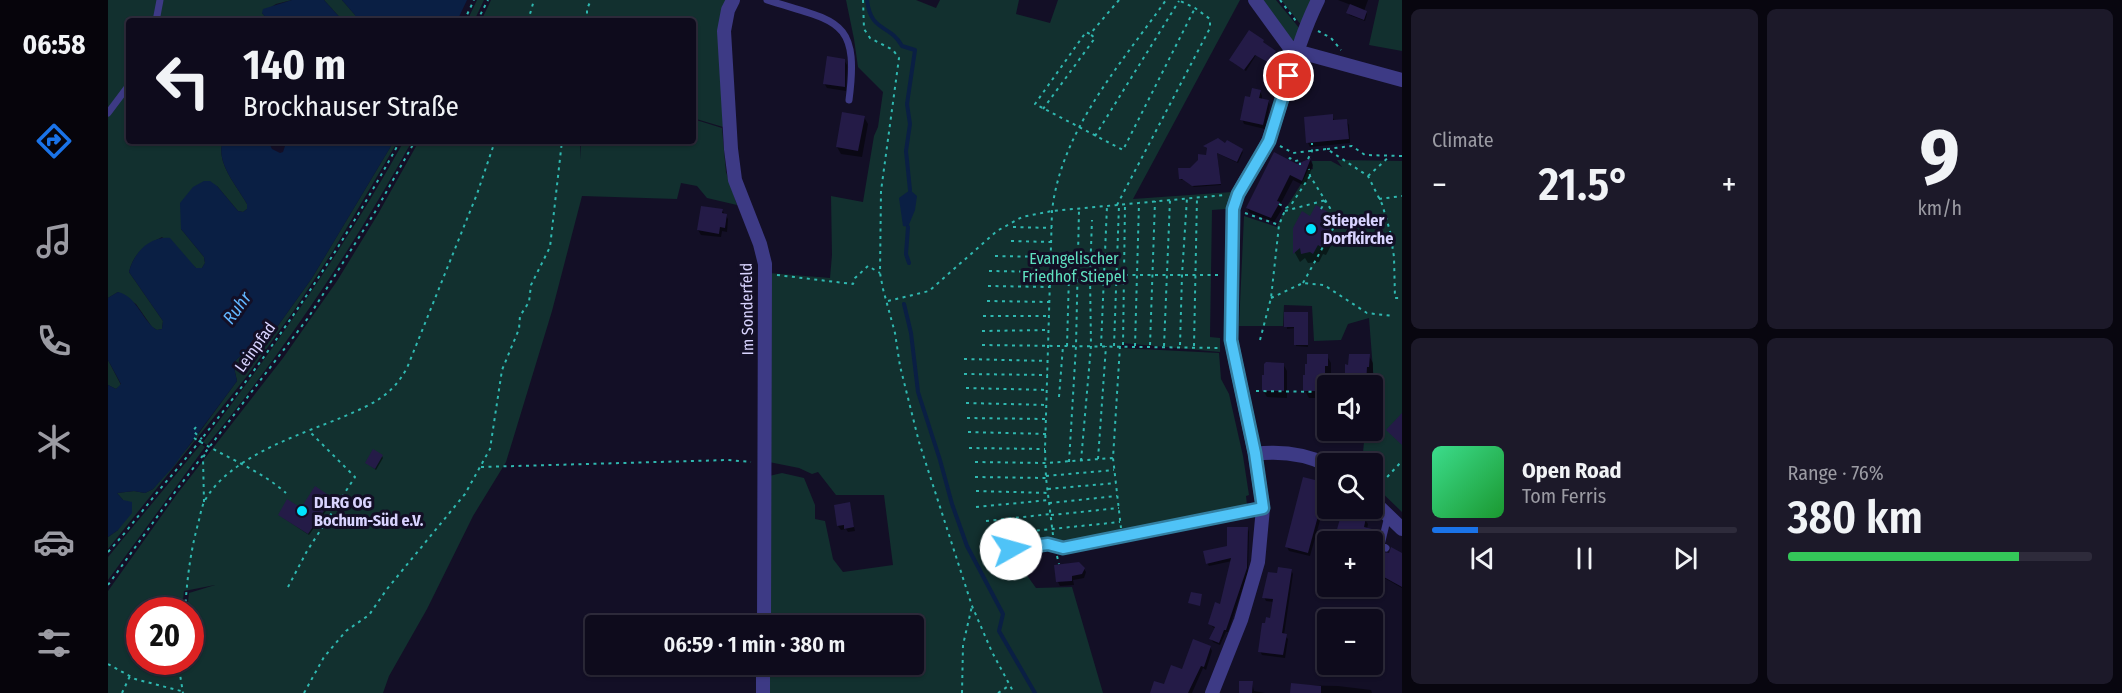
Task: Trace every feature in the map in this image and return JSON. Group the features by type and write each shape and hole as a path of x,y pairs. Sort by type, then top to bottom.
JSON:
{"street":[{"name":"Im Sonderfeld","path":"733,0 728,10 724,31 731,149 735,180 760,244 765,274 764,615"},
{"path":"1255,0 1296,53 1402,80"},
{"path":"1212,693 1241,620 1258,562 1263,508 1255,453 1232,349 1230,306 1233,209 1238,194 1269,141 1296,53 1318,0"},
{"path":"1255,453 1286,453 1317,460"},
{"path":"1383,510 1402,529"},
{"path":"763,693 764,675"}],"lane":[{"path":"157,18 160,0"},
{"path":"767,0 832,21 846,33 852,71 849,100"},
{"path":"108,113 126,89"},
{"path":"1011,549 1048,544 1063,548 1263,508"},
{"path":"1386,548 1381,545 1389,516"}],"path":[{"path":"465,18 474,0"},
{"path":"479,18 488,0"},
{"path":"529,18 534,0"},
{"path":"587,18 587,9 591,0"},
{"path":"863,0 864,29 870,38 893,50 899,58 881,191 880,273 896,333 900,366 919,442 972,606 992,652 1014,693"},
{"path":"1090,34 1119,0"},
{"path":"1059,564 1052,528 1045,449 1052,211 1062,168 1080,128 1123,59 1166,0"},
{"path":"1095,136 1179,0 1195,8 1210,20 1210,28 1118,205 1114,346"},
{"path":"1280,0 1302,28 1306,25 1331,38 1346,56"},
{"path":"1284,7 1285,0"},
{"path":"1043,109 1095,38 1090,34 1086,32 1035,104 1043,109 1123,150 1195,8"},
{"path":"1308,159 1312,151 1312,143"},
{"name":"Leinpfad","path":"108,552 201,441 294,314 328,263 398,144"},
{"path":"108,585 208,448 308,318 375,212 414,144"},
{"path":"204,502 222,480 243,463 287,438 380,401 399,382 407,368 477,195 494,144"},
{"path":"304,693 324,657 346,631 369,615 465,494 490,449 502,370 519,329 520,316 529,302 531,285 550,247 562,144"},
{"path":"1285,148 1293,153 1352,146 1365,155 1402,156"},
{"path":"1328,149 1368,176 1390,231 1394,257 1395,298 1402,298"},
{"path":"1299,152 1300,165"},
{"path":"1368,176 1390,156"},
{"path":"1289,159 1300,160"},
{"path":"1303,283 1334,227 1330,208 1310,176 1309,169"},
{"path":"1260,340 1271,298 1279,225 1285,210 1310,176"},
{"path":"888,301 929,291 997,231 1022,217 1079,208 1238,194"},
{"path":"1379,199 1402,196"},
{"path":"1194,346 1197,197"},
{"path":"1180,346 1187,198"},
{"path":"1164,346 1170,200"},
{"path":"1321,209 1326,200"},
{"path":"1285,210 1326,200"},
{"path":"1150,346 1155,201"},
{"path":"1135,346 1139,203"},
{"path":"1122,536 1113,458 1121,346 1125,204"},
{"path":"1279,204 1285,210"},
{"path":"1101,346 1107,206"},
{"path":"1069,462 1076,346 1079,208"},
{"path":"1259,218 1279,225"},
{"path":"1081,461 1091,346 1092,220"},
{"path":"1013,227 1052,228"},
{"path":"1011,241 1051,242"},
{"path":"995,256 1051,258"},
{"path":"765,274 853,284 855,278 868,266 880,273"},
{"path":"989,271 1069,275 1208,275"},
{"path":"1059,397 1065,346 1069,275"},
{"path":"1271,298 1303,283 1324,285 1367,313 1393,316"},
{"path":"988,286 1050,287"},
{"path":"987,301 1049,302"},
{"path":"983,316 1049,316"},
{"path":"982,331 1049,330"},
{"path":"982,345 1214,348"},
{"path":"1098,459 1106,346"},
{"path":"964,359 1048,361"},
{"path":"964,374 1048,375"},
{"path":"966,388 1047,390"},
{"path":"1241,391 1317,392"},
{"path":"966,403 1047,405"},
{"path":"967,418 1046,419"},
{"path":"196,427 192,431 208,448 243,463 286,493"},
{"path":"288,586 355,477 309,431"},
{"path":"968,432 1046,434"},
{"path":"194,438 201,441"},
{"path":"186,597 191,549 204,502 203,458 208,448"},
{"path":"969,448 1045,449"},
{"path":"975,462 1046,463 1113,458"},
{"path":"481,467 728,460 749,462 764,467"},
{"path":"1383,481 1402,461"},
{"path":"975,477 1046,477 1114,470"},
{"path":"976,491 1048,491 1116,483"},
{"path":"976,507 1117,496"},
{"path":"986,521 1119,508"},
{"path":"992,535 1120,522"},
{"path":"310,537 314,541"},
{"path":"962,693 963,645 972,606"},
{"path":"108,664 130,676 182,692 179,675"},
{"path":"122,693 130,676"},
{"path":"998,693 1010,685"}],"green space":[{"path":"108,0 292,0 276,4 262,13 266,18 126,18 126,144 222,144 224,165 247,204 247,209 243,212 238,211 217,186 181,229 204,257 205,263 202,268 196,268 162,237 145,247 134,259 129,272 163,321 162,329 157,330 152,327 136,304 118,292 108,298"},
{"path":"324,0 342,0 355,15 355,18 340,18"},
{"path":"477,0 484,0 475,18 468,18"},
{"path":"491,0 728,0 721,29 723,127 696,119 696,18 482,18"},
{"name":"Evangelischer Friedhof Stiepel","path":"846,0 916,0 936,8 940,0 1019,0 1016,14 1050,23 1058,0 1240,0 1133,199 1232,192 1226,209 1212,210 1210,337 1220,338 1220,352 1122,343 1121,348 1219,353 1221,379 1229,394 1243,456 1249,495 1246,496 1247,505 1123,534 1006,546 1036,588 1072,587 1103,693 767,693 767,675 924,675 924,615 768,615 769,476 782,473 804,478 815,505 815,519 825,521 833,559 843,572 893,565 884,495 836,495 818,472 812,474 799,468 769,462 769,273 830,278 831,196 863,202 883,92 858,67"},
{"path":"1258,0 1276,0 1300,29 1291,45"},
{"path":"1281,0 1315,0 1302,26"},
{"path":"1379,0 1402,0 1402,51 1369,45"},
{"path":"696,120 722,128 726,172 737,205 707,198 697,186 681,183 677,199 582,196 552,311 506,462 473,516 427,609 389,676 383,693 108,693 108,591 177,494 283,358 337,281 417,144 580,144 581,160 581,144 696,144"},
{"path":"392,144 396,144 333,251 293,312 247,376 108,549 108,537 118,530 123,500 117,493 134,491 145,493 153,489 193,441 237,381 233,363 249,348 262,348 312,278"},
{"path":"402,144 410,144 317,298 264,372 207,445 203,442 309,295"},
{"path":"1337,160 1402,161 1402,512 1383,494 1383,453 1363,453 1364,441 1383,441 1383,375 1373,375 1369,318 1348,324 1341,340 1314,341 1312,306 1284,305 1283,326 1239,326 1244,216 1277,227 1308,170 1313,169 1312,161 1331,161 1342,167"},
{"path":"108,360 121,385 116,389 108,385"},
{"path":"201,444 205,447 108,580 108,557"}],"water":[{"path":"292,0 324,0 340,18 266,18 262,13 263,9"},
{"path":"342,0 467,0 458,18 355,18"},
{"name":"Ruhr","path":"222,144 270,144 272,149 280,153 283,152 284,144 392,144 312,278 262,348 249,348 233,363 237,381 173,467 153,489 145,493 134,491 117,493 123,500 132,502 132,513 118,530 108,537 108,385 116,389 121,384 108,360 108,298 118,292 125,294 135,303 152,326 157,330 162,329 163,321 129,272 131,265 138,253 149,243 162,238 170,238 196,268 202,268 205,263 204,257 181,229 180,203 193,187 204,181 210,181 238,211 243,212 247,209 247,204 224,165"},
{"path":"910,190 917,196 915,210 908,227 903,226 899,198"}],"building":[{"path":"1350,4 1367,11 1364,20 1346,13"},
{"path":"1249,30 1276,51 1269,63 1255,55 1244,70 1229,60"},
{"path":"827,56 845,59 845,87 823,84"},
{"path":"1252,88 1261,90 1259,98 1269,100 1263,125 1240,120 1245,96 1250,97"},
{"path":"842,112 865,116 858,151 836,147"},
{"path":"1333,114 1333,120 1347,119 1349,139 1306,143 1304,117"},
{"path":"1218,138 1243,149 1237,162 1217,153 1221,184 1192,186 1179,179 1178,168 1190,168 1198,160 1198,154 1206,155 1207,148 1203,146"},
{"path":"1274,152 1297,164 1311,158 1302,181 1290,175 1271,218 1246,208"},
{"name":"Stiepeler Dorfkirche","path":"1316,205 1328,212 1324,224 1331,227 1321,247 1318,245 1313,254 1310,252 1301,254 1300,248 1293,254 1293,228 1302,211 1310,216"},
{"path":"701,206 723,209 722,213 727,214 725,228 720,227 719,234 697,230"},
{"path":"1284,312 1308,312 1308,345 1294,345 1294,327 1284,327"},
{"path":"1307,354 1328,354 1325,375 1317,375 1317,391 1303,391 1303,375 1305,375 1305,364 1307,364"},
{"path":"1349,354 1370,354 1367,375 1345,375 1345,364 1348,365"},
{"path":"1266,362 1284,363 1284,391 1262,391 1262,375 1264,375"},
{"path":"1402,413 1402,445 1386,430"},
{"path":"373,449 383,455 375,469 365,463"},
{"path":"1303,477 1317,480 1317,519 1308,553 1285,547"},
{"name":"DLRG OG Bochum-Süd e.V.","path":"315,486 333,498 308,534 278,515 287,499 301,508"},
{"path":"850,502 854,527 844,529 844,525 837,526 834,505"},
{"path":"1340,519 1366,519 1364,527 1372,529 1372,531 1337,531"},
{"path":"1227,527 1248,527 1247,568 1226,630 1219,643 1209,639 1215,627 1208,624 1215,602 1220,604 1231,558 1206,564 1203,551 1227,546"},
{"path":"1391,547 1402,553 1402,587 1383,577 1383,552 1389,553"},
{"path":"1079,562 1085,568 1082,574 1072,576 1072,581 1056,582 1054,565"},
{"path":"1278,567 1292,569 1282,633 1287,634 1283,655 1258,652 1262,623 1265,623 1266,617 1270,618 1273,599 1262,598 1268,572 1277,573"},
{"path":"1191,592 1202,594 1200,606 1188,603"},
{"path":"1193,639 1211,646 1204,667 1201,666 1188,693 1150,693 1154,681 1164,684 1171,665 1182,669"},
{"path":"1239,681 1253,681 1252,693 1239,693"},
{"path":"1291,683 1321,686 1321,693 1290,693"}],"waterway":[{"path":"867,0 869,11 876,23 892,34 902,46 915,50 907,104 910,124 906,151 910,190"},
{"path":"908,227 906,254 909,263"},
{"path":"904,304 911,333 918,392 952,504 967,546 1003,614 999,631 1035,693"}],"place":[{"name":"Stiepeler Dorfkirche","path":"1311,229"},
{"name":"DLRG OG Bochum-Süd e.V.","path":"302,511"}],"route":[{"path":"1011,549 1048,544 1063,548 1263,508 1255,453 1231,340 1233,209 1238,194 1269,141 1289,76"}]}
